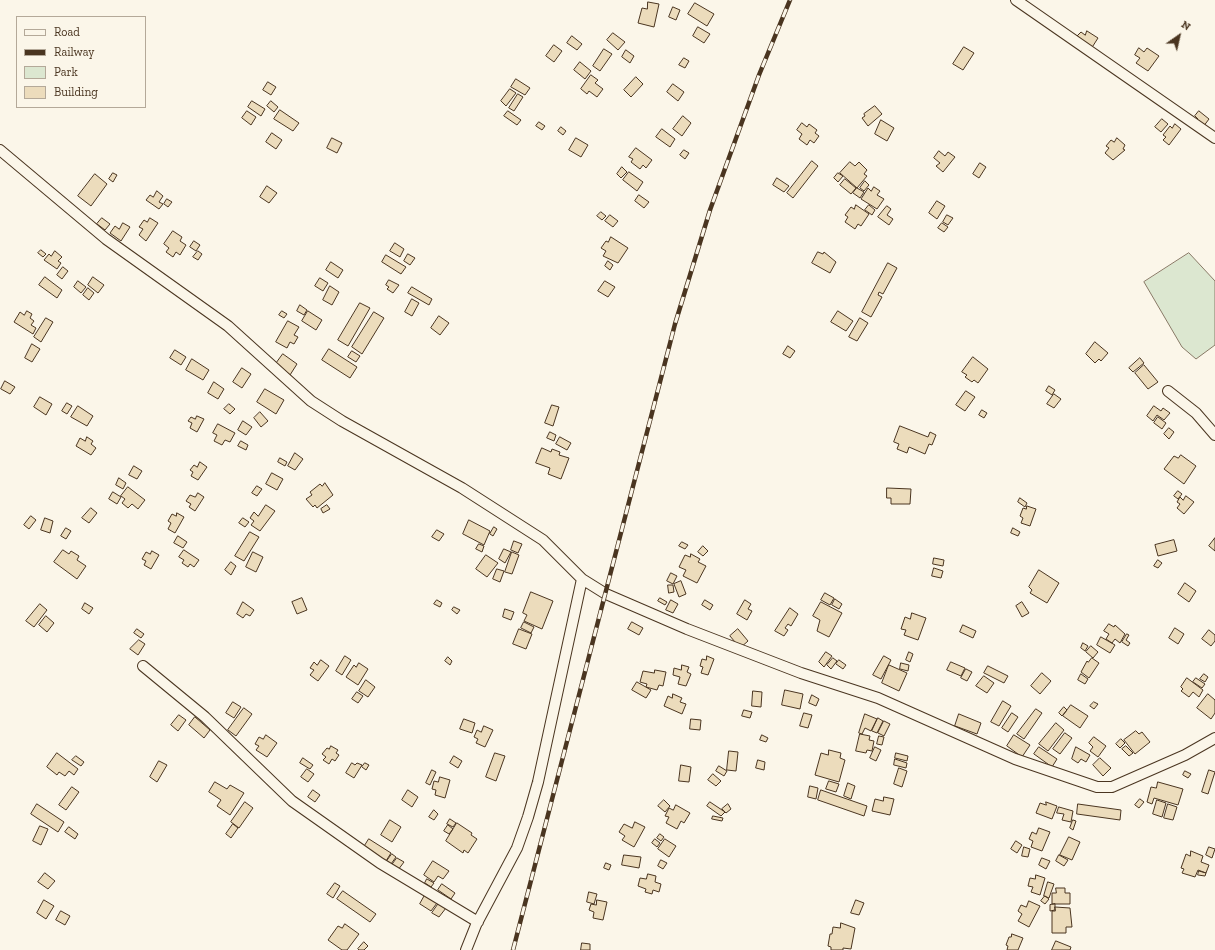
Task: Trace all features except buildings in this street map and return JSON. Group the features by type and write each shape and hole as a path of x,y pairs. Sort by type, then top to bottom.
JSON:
{"street":[{"path":"1016,0 1215,138"},
{"path":"0,150 106,239 228,326 311,401 342,421 462,488 543,540 582,579 606,594 801,673 878,698 1015,759 1097,787 1112,787 1185,755 1215,738"},
{"path":"1168,391 1196,413 1215,435"},
{"path":"466,950 478,922 517,848 528,817 538,782 582,579"},
{"path":"143,666 205,717 292,801 380,863 478,922"}],"green space":[{"path":"1189,253 1215,281 1215,345 1196,359 1182,347 1144,282"}],"railway":[{"path":"513,950 675,324 710,210 759,75 790,0"}]}
